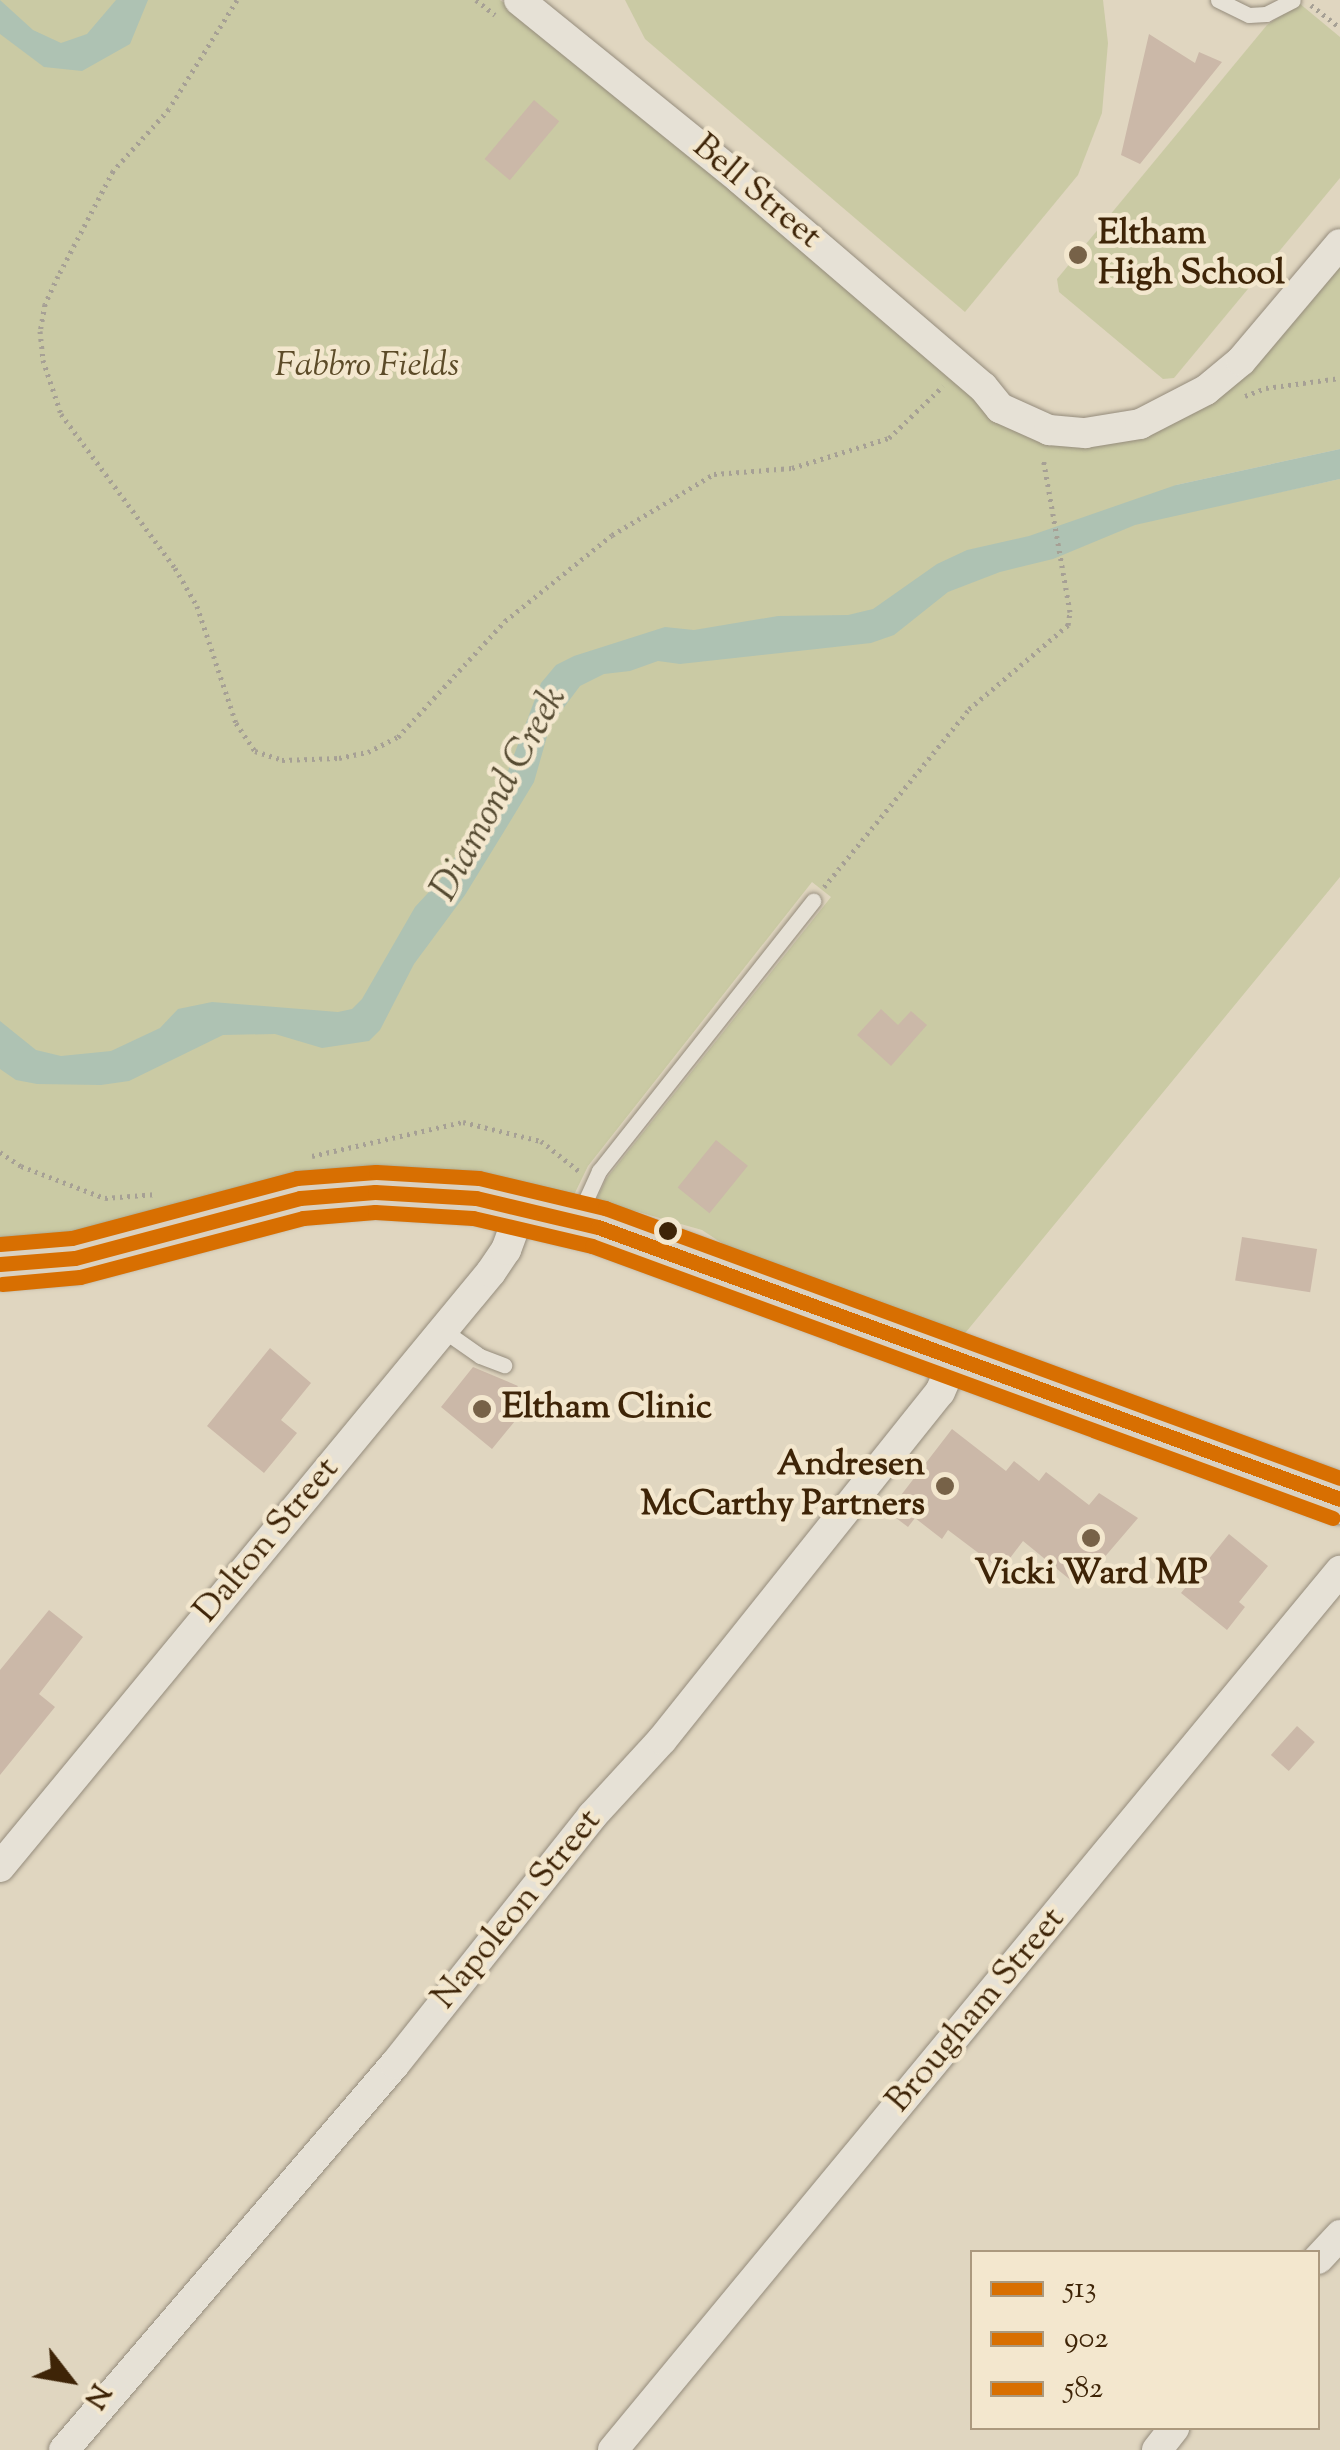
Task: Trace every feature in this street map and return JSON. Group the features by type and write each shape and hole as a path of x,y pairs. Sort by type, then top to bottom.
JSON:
{"main road":[{"path":"0,1264 76,1258 262,1205 334,1194 422,1193 522,1207 577,1221 1340,1499"}],"street":[{"name":"Bell Street","path":"519,0 740,179 989,392 1013,417 1049,430 1178,404 1230,372 1340,244"},
{"name":"Dalton Street","path":"0,1867 443,1330 506,1250 522,1207"},
{"name":"Napoleon Street","path":"64,2450 396,2064 592,1816 674,1724 940,1392 956,1358"},
{"name":"Brougham Street","path":"613,2450 1340,1571"},
{"path":"1320,2258 1340,2235"},
{"path":"1157,2450 1172,2430"}],"lane":[{"path":"1218,0 1249,15 1266,14 1293,0"},
{"path":"577,1221 599,1171 813,901"},
{"path":"443,1330 480,1356 504,1365"}],"path":[{"path":"236,0 169,109 113,171 44,304 40,331 42,360 61,414 174,568 197,606 236,722 254,752 282,760 340,758 368,752 398,737 505,621 612,535 714,474 792,468 889,438 946,384"},
{"path":"1304,0 1340,28"},
{"path":"813,901 962,717 1068,625 1070,612 1043,458"}],"green space":[{"name":"Fabbro Fields","path":"0,0 500,0 677,142 988,409 1131,435 1340,263 1340,449 1176,485 1169,516 1340,479 1340,877 957,1343 761,1269 702,1230 635,1211 593,1207 606,1179 831,897 812,882 588,1166 572,1199 229,1198 0,1249"},
{"path":"625,0 1103,0 1108,43 1102,113 1078,175 965,312 645,39"},
{"path":"1299,3 1340,37 1340,178 1174,378 1163,379 1059,292 1057,279 1267,25"}],"water":[{"path":"0,0 33,30 61,43 87,34 116,0 148,0 130,44 82,71 44,67 0,34"},
{"name":"Diamond Creek","path":"1340,449 1340,479 1135,525 1053,559 1000,572 948,592 894,635 871,643 680,664 658,661 630,671 604,674 580,686 550,726 534,782 465,895 414,964 380,1030 369,1041 322,1048 275,1034 223,1035 129,1081 101,1085 37,1084 16,1080 0,1069 0,1021 36,1050 61,1056 111,1051 160,1028 178,1009 212,1002 338,1012 352,1009 362,999 415,907 440,880 485,811 508,771 541,683 556,665 574,656 665,627 694,630 778,616 848,615 873,609 937,564 967,550 1029,536 1176,485"}],"building":[{"path":"1149,34 1195,63 1199,52 1222,62 1140,164 1121,155"},
{"path":"534,100 559,121 510,180 485,159"},
{"path":"881,1009 898,1025 911,1011 927,1025 891,1066 857,1035"},
{"path":"716,1140 748,1166 709,1213 678,1187"},
{"path":"1242,1237 1317,1249 1310,1292 1235,1280"},
{"path":"270,1348 311,1383 281,1420 297,1433 264,1473 207,1426"},
{"name":"Eltham Clinic","path":"473,1367 518,1386 509,1398 524,1410 492,1449 441,1407"},
{"path":"952,1429 1006,1471 1014,1461 1039,1481 1046,1472 1089,1505 1099,1493 1138,1518 1079,1587 1023,1541 1001,1570 948,1530 942,1539 915,1518 908,1527 888,1512"},
{"path":"1229,1534 1268,1566 1239,1602 1245,1607 1227,1630 1181,1593"},
{"path":"49,1610 83,1637 39,1694 55,1707 0,1775 0,1670"},
{"path":"1297,1726 1315,1742 1289,1771 1271,1755"}],"transit line":[{"name":"582","path":"0,1244 72,1238 297,1178 376,1172 479,1178 605,1208 1340,1478"},
{"name":"513","path":"0,1264 75,1258 300,1198 375,1192 476,1198 598,1227 1340,1499"},
{"name":"902","path":"2,1284 80,1277 303,1218 375,1212 473,1218 592,1246 1333,1518"}],"place":[{"name":"Eltham High School","path":"1078,255"},
{"name":"Eltham Clinic","path":"482,1409"},
{"name":"Andresen McCarthy Partners","path":"945,1486"},
{"name":"Vicki Ward MP","path":"1091,1538"}]}
